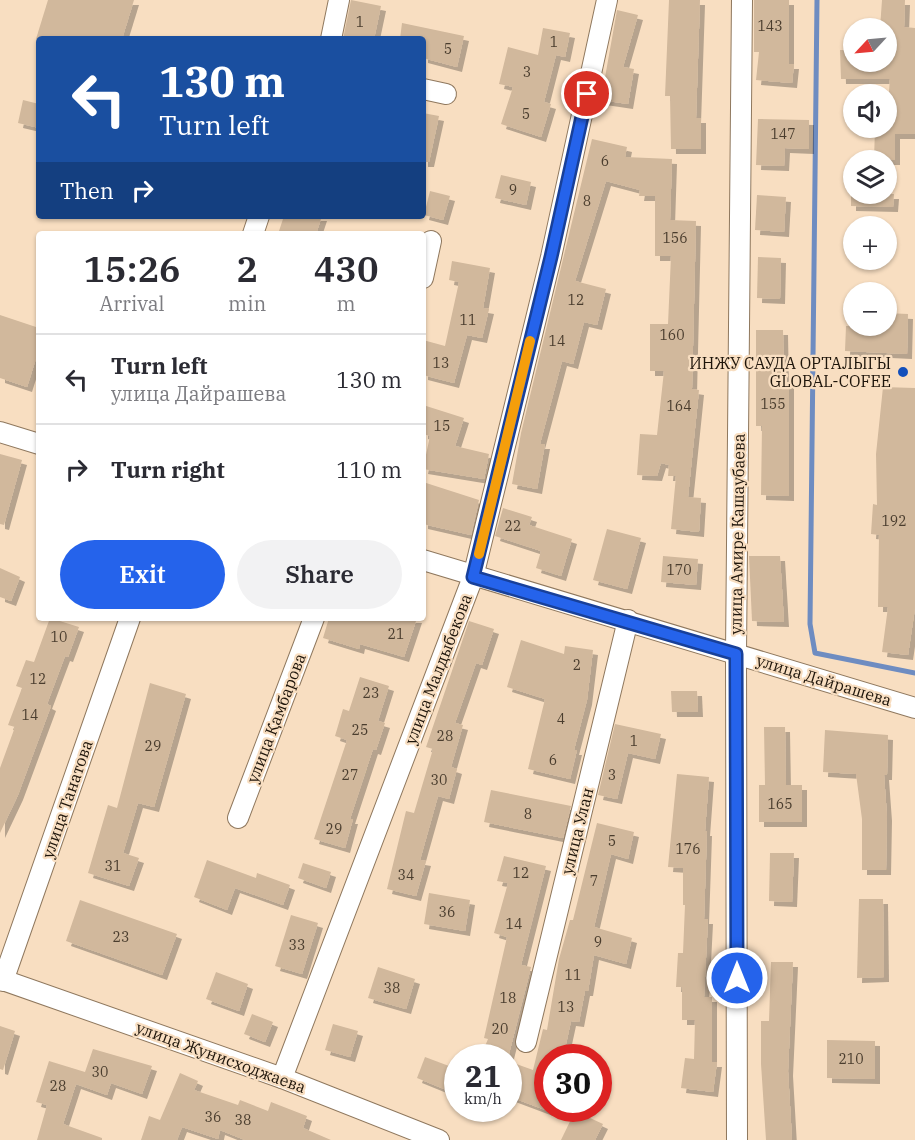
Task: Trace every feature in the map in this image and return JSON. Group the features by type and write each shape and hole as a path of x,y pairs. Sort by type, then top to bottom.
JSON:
{"street":[{"path":"332,36 339,0"},
{"name":"улица Малдыбекова","path":"282,1078 473,577 551,257 607,0"},
{"name":"улица Амире Кашаубаева","path":"737,1140 736,654 742,0"},
{"path":"426,90 446,94"},
{"path":"426,264 431,241"},
{"path":"0,432 36,443"},
{"name":"улица Дайрашева","path":"426,561 915,708"},
{"name":"улица Улан","path":"526,1042 628,620"},
{"name":"улица Танатова","path":"2,980 129,621"},
{"name":"улица Қамбарова","path":"238,818 313,621"},
{"name":"улица Жунисходжаева","path":"2,980 282,1078 440,1140"}],"building":[{"path":"48,0 134,0 123,36 37,36"},
{"path":"351,0 381,6 375,36 344,36"},
{"path":"669,0 700,0 696,118 701,118 701,149 671,149 670,96 665,96"},
{"path":"754,0 789,0 789,64 794,64 792,83 756,80 759,52 754,52"},
{"path":"882,0 905,0 904,27 915,28 915,134 897,134 897,84 890,84 890,79 841,79 840,50 843,50 843,72 897,72 897,18 881,18"},
{"path":"617,10 638,15 623,67 634,69 628,104 601,100"},
{"path":"402,23 464,36 457,67 426,59 426,36 400,36"},
{"path":"543,28 570,33 565,57 556,55 544,102 551,104 541,137 501,124 513,87 499,84 508,47 538,55"},
{"path":"23,100 36,103 36,127 18,123"},
{"path":"426,114 439,116 429,162 426,162"},
{"path":"758,119 809,120 809,149 785,148 784,166 756,165"},
{"path":"875,138 895,138 895,150 874,150"},
{"path":"592,139 627,147 625,157 672,159 670,220 696,221 692,389 699,390 688,497 701,498 699,532 671,529 676,476 668,476 669,465 661,463 657,476 637,475 640,434 657,435 664,371 650,371 650,324 668,324 671,256 655,256 655,196 639,196 640,190 606,181 575,281 606,289 597,325 584,322 573,364 562,361 540,444 545,444 537,489 512,484 521,433"},
{"path":"501,175 531,182 526,205 495,198"},
{"path":"430,191 450,196 443,220 426,216"},
{"path":"757,195 786,197 784,232 755,230"},
{"path":"851,204 893,204 893,207 851,206"},
{"path":"283,219 321,219 317,231 279,231"},
{"path":"758,257 781,258 780,299 757,298"},
{"path":"452,261 490,268 483,308 489,309 482,338 467,335 454,383 426,376 426,341 445,346 459,282 449,280"},
{"path":"897,314 908,314 907,354 845,351 846,336 897,336"},
{"path":"0,315 36,327 36,358 27,387 0,378"},
{"path":"756,330 783,330 784,382 789,382 789,496 761,495 762,426 756,426"},
{"path":"883,387 915,388 915,608 908,655 882,652 888,607 878,607 879,535 871,534 873,504 877,505 876,454"},
{"path":"426,406 464,418 455,446 489,454 484,479 426,469 430,436 426,435"},
{"path":"0,454 22,460 4,525 0,524"},
{"path":"426,483 479,500 471,535 426,525"},
{"path":"503,508 532,517 529,525 572,539 561,576 536,568 541,551 495,536"},
{"path":"607,529 641,538 627,589 593,580"},
{"path":"663,556 698,559 696,585 661,582"},
{"path":"749,556 780,556 784,622 752,621"},
{"path":"0,568 20,577 11,601 0,597"},
{"path":"49,621 60,621 79,627 47,704 51,706 18,795 0,833 0,768 15,727 8,725 22,688 16,686 26,660 34,662"},
{"path":"328,621 416,621 404,657 360,644 359,649 323,638"},
{"path":"469,621 494,629 482,665 476,663 455,723 463,725 451,767 457,769 449,799 438,796 420,860 426,861 416,896 387,889 406,811 414,813 433,749 426,747"},
{"path":"521,640 564,654 565,646 593,650 587,700 574,750 577,750 570,779 528,769 545,699 507,687"},
{"path":"360,677 389,686 378,721 385,723 376,750 373,749 350,819 353,819 345,848 314,839 347,740 335,736 343,709 349,711"},
{"path":"150,683 186,694 154,807 138,803 123,853 139,858 129,886 88,873 108,805 117,808"},
{"path":"671,691 697,691 698,712 672,712"},
{"path":"615,724 661,734 655,759 628,753 617,799 598,795"},
{"path":"764,727 785,727 786,785 802,785 802,822 759,822 759,785 765,785"},
{"path":"825,730 888,735 887,775 884,775 887,816 886,870 862,870 862,819 856,774 823,772"},
{"path":"677,774 709,777 705,831 707,831 704,919 708,919 704,997 712,997 712,1062 717,1062 713,1092 681,1088 685,1058 694,1059 695,1020 682,1020 682,987 676,987 678,953 683,953 685,905 683,905 683,868 668,867"},
{"path":"491,790 571,806 563,838 484,822"},
{"path":"597,823 634,832 628,859 611,854 594,927 632,938 626,964 594,955 588,991 585,991 579,1022 571,1021 566,1044 539,1044 543,1029 547,1030 559,959 570,920 573,920"},
{"path":"770,853 794,853 792,902 769,901"},
{"path":"504,856 546,866 521,965 531,967 512,1044 486,1044 488,1039 484,1038 507,937 494,933 508,883 497,881"},
{"path":"207,860 256,878 257,873 290,885 283,905 235,888 227,910 194,897"},
{"path":"303,863 331,872 326,888 298,878"},
{"path":"429,893 470,900 465,931 424,924"},
{"path":"859,899 883,899 884,977 857,978"},
{"path":"80,900 177,934 162,975 66,941"},
{"path":"291,915 318,923 302,974 275,966"},
{"path":"771,962 793,962 788,1071 792,1140 766,1140 761,1064 761,1021 769,1021"},
{"path":"378,967 415,979 406,1009 368,998"},
{"path":"216,972 248,984 239,1011 206,999"},
{"path":"252,1014 273,1022 265,1042 244,1034"},
{"path":"333,1024 358,1031 350,1057 325,1050"},
{"path":"0,1026 15,1031 3,1070 0,1069"},
{"path":"827,1040 875,1041 875,1079 827,1078"},
{"path":"93,1049 152,1066 142,1094 111,1083 107,1095 76,1084 63,1124 102,1138 102,1140 37,1140 47,1105 36,1102 49,1061 85,1072"},
{"path":"425,1057 444,1064 444,1089 417,1078"},
{"path":"522,1066 533,1070 534,1066 534,1106 522,1101"},
{"path":"180,1073 198,1081 194,1090 238,1105 240,1100 268,1111 271,1102 307,1116 303,1128 331,1140 245,1140 220,1130 218,1139 182,1127 177,1140 141,1140 149,1116 160,1120"},
{"path":"570,1122 603,1124 595,1140 561,1140"}],"waterway":[{"path":"817,0 810,624 815,653 915,673"}],"slow traffic":[{"path":"479,554 530,341"}],"place":[{"name":"ИНЖУ САУДА ОРТАЛЫГЫ GLOBAL-COFEE","path":"903,372"}],"route":[{"path":"587,94 551,257 473,577 628,620 736,654 737,978"}]}
